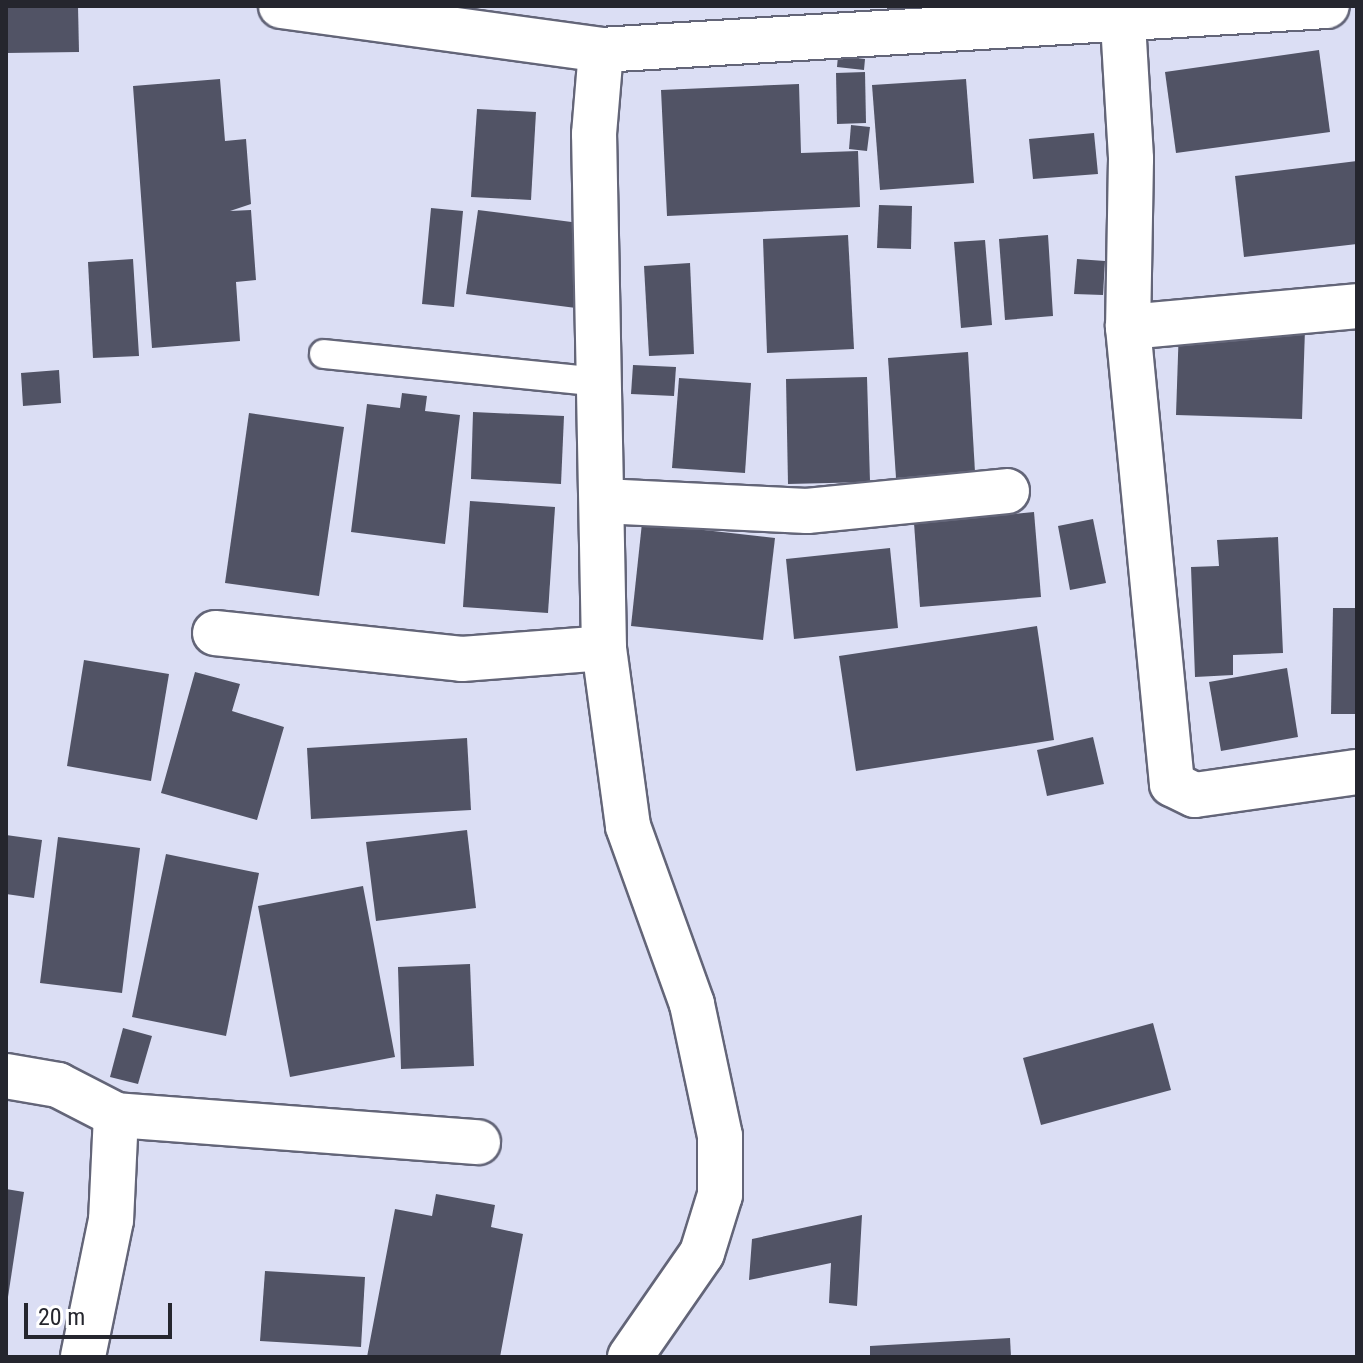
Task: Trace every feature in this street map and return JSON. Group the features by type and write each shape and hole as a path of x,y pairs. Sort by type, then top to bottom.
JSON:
{"street":[{"path":"281,6 601,50 1123,23 1327,6"},
{"path":"1123,23 1131,159 1128,327 1172,784 1195,795 1357,772"},
{"path":"601,50 594,134 604,648 628,826 692,1004 720,1136 720,1195 702,1253 630,1357"},
{"path":"1128,327 1357,306"},
{"path":"602,501 807,511 1007,491"},
{"path":"215,633 462,659 604,648"},
{"path":"6,1076 58,1085 116,1115 478,1142"},
{"path":"83,1357 111,1220 116,1115"}],"lane":[{"path":"324,354 600,382"}],"building":[{"path":"6,6 78,6 79,52 6,53"},
{"path":"1319,50 1330,132 1176,153 1165,72"},
{"path":"838,56 865,59 864,70 837,67"},
{"path":"865,72 866,123 837,124 836,73"},
{"path":"220,79 225,141 246,139 251,204 230,211 251,210 256,280 236,282 240,341 152,348 133,86"},
{"path":"966,79 974,183 880,190 872,85"},
{"path":"799,84 801,153 858,151 860,207 667,216 661,90"},
{"path":"477,109 536,112 531,200 471,197"},
{"path":"851,125 870,127 867,151 849,149"},
{"path":"1094,133 1098,174 1033,179 1029,139"},
{"path":"1357,161 1357,244 1244,257 1235,176"},
{"path":"879,205 912,206 911,249 877,248"},
{"path":"431,208 463,211 454,307 422,304"},
{"path":"478,210 587,224 576,308 466,294"},
{"path":"848,235 854,349 767,353 763,239"},
{"path":"1048,235 1053,316 1005,320 999,239"},
{"path":"985,240 992,325 961,328 954,242"},
{"path":"133,259 139,356 93,358 88,262"},
{"path":"1077,259 1105,261 1103,295 1074,294"},
{"path":"690,263 694,354 649,356 644,266"},
{"path":"1179,326 1305,329 1302,419 1176,415"},
{"path":"968,352 975,472 896,478 888,358"},
{"path":"633,365 676,367 674,396 631,394"},
{"path":"59,370 61,403 23,406 21,373"},
{"path":"867,377 870,482 788,484 786,379"},
{"path":"679,378 751,383 745,473 672,468"},
{"path":"402,393 427,396 425,411 460,415 445,544 351,532 367,404 400,408"},
{"path":"473,412 564,416 561,484 471,479"},
{"path":"249,413 344,427 319,596 225,583"},
{"path":"470,501 555,507 548,613 463,607"},
{"path":"1034,512 1041,597 920,607 914,523"},
{"path":"1093,519 1106,583 1070,590 1058,526"},
{"path":"642,523 775,538 763,640 631,626"},
{"path":"1278,537 1283,653 1233,655 1233,675 1195,677 1191,567 1219,566 1217,540"},
{"path":"890,548 898,628 794,639 786,559"},
{"path":"1333,608 1357,608 1357,714 1331,714"},
{"path":"1037,626 1054,740 856,771 839,656"},
{"path":"84,660 169,674 151,781 67,766"},
{"path":"1287,668 1298,737 1221,751 1209,682"},
{"path":"195,672 240,684 232,711 284,727 257,820 161,793"},
{"path":"1093,737 1104,784 1047,796 1037,750"},
{"path":"467,738 471,810 311,819 307,748"},
{"path":"467,830 476,908 376,921 366,842"},
{"path":"6,835 42,840 34,898 6,894"},
{"path":"58,837 140,848 122,993 40,983"},
{"path":"166,854 259,873 226,1036 132,1017"},
{"path":"363,886 395,1057 290,1077 258,906"},
{"path":"470,964 474,1066 401,1069 398,967"},
{"path":"1153,1023 1171,1090 1041,1125 1023,1058"},
{"path":"123,1028 152,1036 138,1084 110,1077"},
{"path":"6,1189 24,1192 8,1297 6,1297"},
{"path":"436,1194 495,1205 491,1227 523,1234 500,1357 367,1357 395,1209 432,1216"},
{"path":"862,1215 857,1306 829,1303 831,1263 749,1280 752,1239"},
{"path":"265,1271 365,1277 361,1347 260,1341"},
{"path":"1010,1338 1011,1357 870,1357 870,1346"}]}
